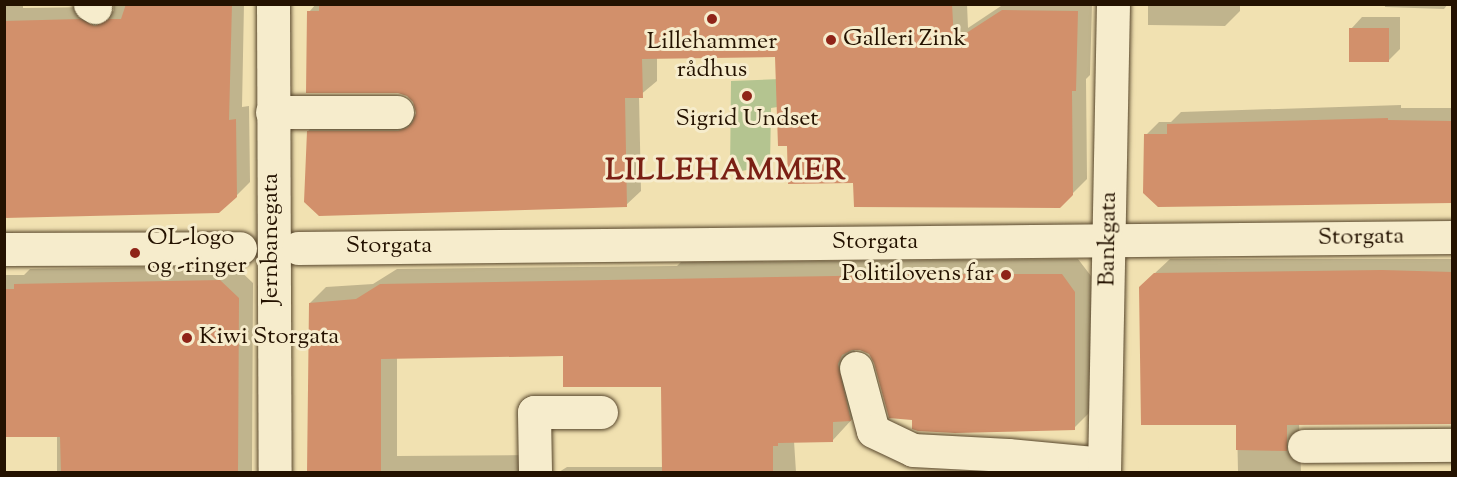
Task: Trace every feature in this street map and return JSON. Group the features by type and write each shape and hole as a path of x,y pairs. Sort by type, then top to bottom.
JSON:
{"street":[{"name":"Jernbanegata","path":"273,4 270,248 275,472"},
{"name":"Bankgata","path":"1104,468 1113,4"},
{"path":"272,112 397,112"},
{"name":"Storgata","path":"4,249 1109,242 1452,237"},
{"path":"856,368 873,431 913,450 1008,454 1104,468"},
{"path":"535,471 534,412 601,412"},
{"path":"1304,446 1452,445"}],"green space":[{"path":"832,77 797,104 771,108 770,166 730,173 731,81"}],"building":[{"path":"126,4 232,4 229,120 236,119 237,197 219,213 4,218 4,21 80,19 95,26 109,19 121,19"},
{"path":"319,4 952,4 954,41 1002,10 1078,11 1076,91 1072,91 1073,195 1060,208 854,207 853,183 788,184 787,146 778,146 775,57 642,59 643,98 625,98 627,207 319,216 304,202 307,131 398,131 407,128 413,122 416,113 413,102 407,96 398,93 306,93 307,11 319,11"},
{"path":"1349,28 1389,28 1389,62 1349,62"},
{"path":"1388,118 1388,120 1451,121 1452,203 1158,207 1143,193 1144,134 1167,134 1167,124"},
{"path":"1382,270 1452,272 1452,424 1287,425 1287,451 1236,450 1236,425 1141,425 1139,287 1154,273"},
{"path":"1062,274 1075,292 1075,430 955,433 912,429 912,420 889,418 874,363 869,354 860,350 852,350 842,355 838,364 851,421 833,422 833,442 778,443 778,446 773,446 773,472 662,472 661,387 563,387 563,356 381,359 381,472 307,472 309,303 356,299 380,284"},
{"path":"220,280 239,298 238,472 61,472 60,437 4,437 4,289 14,289 14,284"}],"place":[{"name":"Lillehammer rådhus","path":"712,19"},
{"name":"Galleri Zink","path":"831,40"},
{"name":"Sigrid Undset","path":"747,96"},
{"name":"OL-logo og -ringer","path":"135,253"},
{"name":"Politilovens far","path":"1006,275"},
{"name":"Kiwi Storgata","path":"187,338"}],"district":[{"name":"LILLEHAMMER","path":"726,172"}]}
